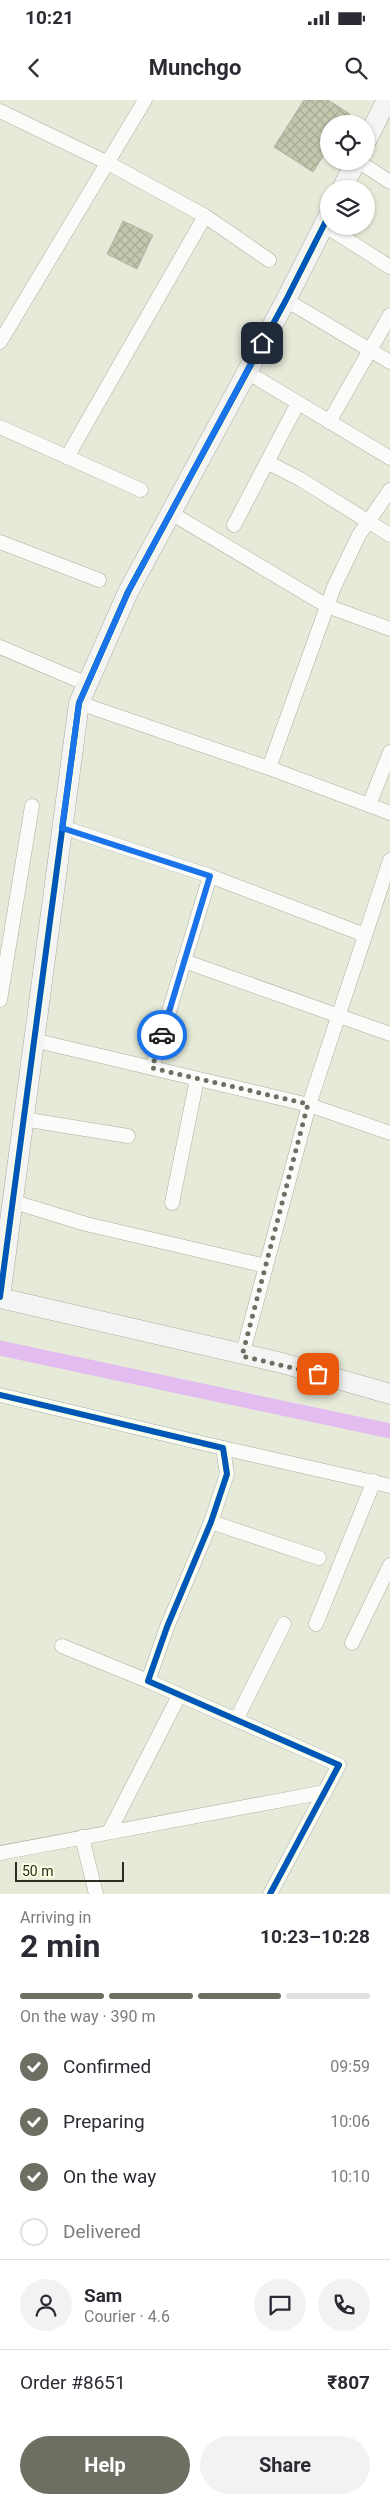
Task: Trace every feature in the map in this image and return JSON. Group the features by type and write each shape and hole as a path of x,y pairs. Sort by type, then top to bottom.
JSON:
{"street":[{"path":"0,342 145,100"},
{"path":"375,123 387,100"},
{"path":"0,111 108,163 205,216 269,260"},
{"path":"371,170 390,182"},
{"path":"67,457 205,216"},
{"path":"320,232 286,300 128,592 79,703 22,1119 7,1208 0,1298 282,1364 390,1394"},
{"path":"346,235 390,267"},
{"path":"286,300 390,362"},
{"path":"330,422 369,349 390,315"},
{"path":"247,372 390,458"},
{"path":"234,525 298,403"},
{"path":"0,427 140,490"},
{"path":"267,462 390,535"},
{"path":"269,768 327,606 358,534 390,490"},
{"path":"171,513 327,606 390,629"},
{"path":"0,542 99,580"},
{"path":"0,647 87,684"},
{"path":"79,703 269,768 390,813"},
{"path":"369,805 390,752"},
{"path":"0,1000 32,806"},
{"path":"62,828 210,876 365,934"},
{"path":"242,1356 308,1104 390,860"},
{"path":"152,1068 210,876"},
{"path":"184,961 390,1034"},
{"path":"33,1040 308,1104 390,1133"},
{"path":"172,1202 197,1078"},
{"path":"22,1119 128,1136"},
{"path":"7,1208 86,1224 266,1266"},
{"path":"0,1395 390,1486"},
{"path":"148,1681 167,1627 211,1522 227,1474 223,1448"},
{"path":"316,1624 374,1481"},
{"path":"211,1522 319,1558"},
{"path":"352,1643 390,1565"},
{"path":"236,1720 284,1624"},
{"path":"62,1646 148,1681 339,1765 270,1894"},
{"path":"109,1832 179,1696"},
{"path":"0,1852 325,1792"},
{"path":"82,1837 96,1894"}],"building":[{"path":"304,100 328,100 350,114 320,115 320,161 313,172 274,147"},
{"path":"123,221 153,235 137,269 107,254"}],"waterway":[{"path":"0,1348 390,1431"}],"cycle path":[{"path":"0,1297 79,703 128,592 286,300 320,233"},
{"path":"0,1395 223,1448 227,1474 211,1522 167,1627 148,1681 339,1765 270,1894"}],"way so far":[{"path":"162,1035 152,1068 308,1104 242,1356 318,1374"}],"route":[{"path":"162,1035 210,876 62,828 79,703 128,592 262,343"}]}
